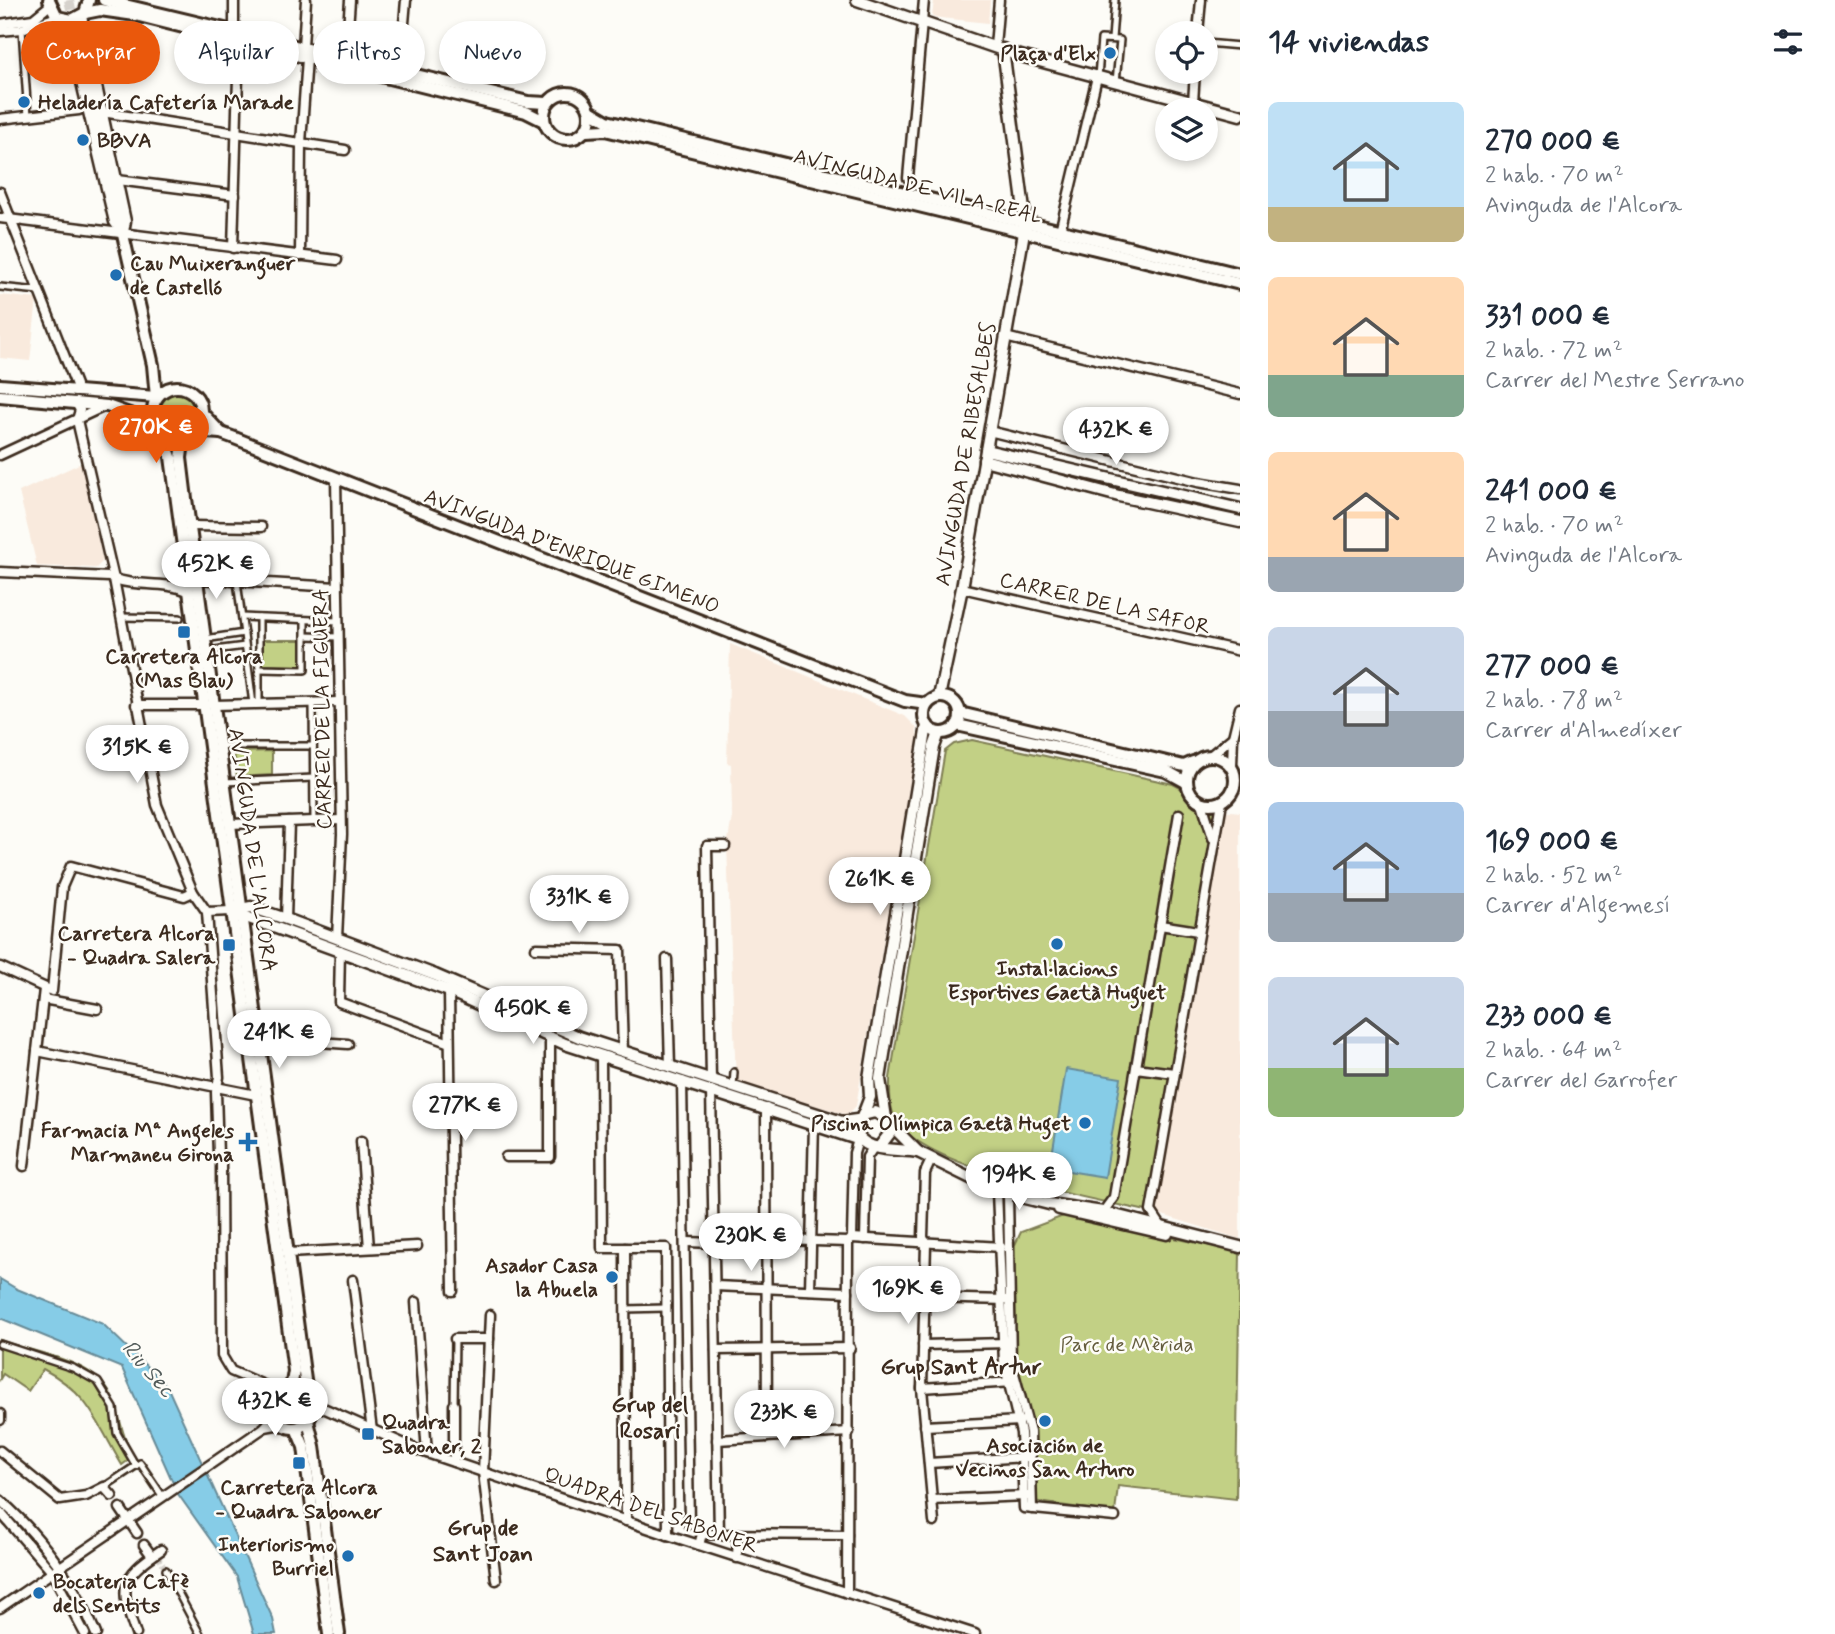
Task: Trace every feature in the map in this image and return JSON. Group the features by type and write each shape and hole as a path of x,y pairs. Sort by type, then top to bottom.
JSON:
{"main road":[{"path":"83,14 89,0"},
{"path":"104,0 198,21"},
{"path":"49,3 60,18 100,10 135,15 174,25"},
{"path":"299,45 313,49"},
{"path":"299,56 526,112 544,121 551,134 564,140 577,138 586,131 590,111 583,99 570,93 557,95 547,103 528,102 425,77"},
{"path":"88,84 153,365 156,397 152,410 159,427"},
{"path":"544,121 547,103"},
{"name":"AVINGUDA DE VILA-REAL","path":"590,111 607,121 1240,284"},
{"name":"AVINGUDA DE VILA-REAL","path":"586,131 605,130 1024,227 1060,231 1240,274"},
{"path":"0,386 75,397 107,406 172,435 187,433 198,423 201,412 196,397 191,391 172,387 162,379 153,365"},
{"path":"0,396 156,397 172,387"},
{"name":"AVINGUDA D'ENRIQUE GIMENO","path":"201,412 221,433"},
{"name":"AVINGUDA DE L'ALCORA","path":"159,427 170,450 259,1038 340,1634"},
{"name":"AVINGUDA D'ENRIQUE GIMENO","path":"187,433 221,433 910,703 926,715"},
{"name":"AVINGUDA DE L'ALCORA","path":"187,433 181,458 190,526 190,583 205,639 209,705 219,746 230,824 256,1095 294,1371 286,1391 276,1399 278,1419"},
{"path":"943,697 956,704 960,713 957,725 949,732 939,733 926,715 943,697"},
{"path":"957,725 1166,771 1186,782 1191,794 1202,803 1222,802 1236,791 1236,773 1223,758 1211,755 1184,766 960,713"},
{"path":"1186,782 1193,762"},
{"path":"286,1391 311,1408 296,1428"},
{"path":"278,1419 296,1428 304,1447 329,1634"}],"street":[{"path":"234,0 234,21"},
{"path":"303,46 306,0"},
{"path":"349,21 350,0"},
{"path":"404,21 406,0"},
{"path":"857,0 999,48 1177,98"},
{"path":"908,178 924,0"},
{"path":"999,0 999,48"},
{"path":"1112,39 1115,0"},
{"path":"1199,21 1201,0"},
{"path":"0,24 33,19 49,3"},
{"path":"83,14 126,220 123,235"},
{"path":"50,21 60,18 87,106 114,222 123,235"},
{"path":"0,31 21,29"},
{"path":"1060,231 1098,77 1101,39 1120,40 1116,82"},
{"path":"1218,44 1240,46"},
{"name":"AVINGUDA DE RIBESALBES","path":"943,697 1024,227 999,48"},
{"path":"300,256 301,143 307,58"},
{"path":"26,84 28,116"},
{"path":"233,248 238,84"},
{"path":"0,119 87,106"},
{"path":"1218,109 1240,115"},
{"path":"102,112 345,150"},
{"path":"117,180 235,195"},
{"path":"0,192 76,385 75,397 80,410 76,420 114,579 135,705 157,805 193,892 207,912 215,992 222,1356 231,1371 286,1391"},
{"path":"0,218 337,260"},
{"path":"0,287 39,291"},
{"path":"1005,337 1240,394"},
{"path":"0,455 107,406"},
{"path":"989,431 1198,482 1240,489"},
{"path":"985,455 1240,509"},
{"path":"985,455 1119,496 1240,522"},
{"name":"CARRER DE LA FIGUERA","path":"336,478 341,820 337,938"},
{"path":"190,526 261,527"},
{"path":"0,572 176,586 237,581 337,587"},
{"path":"237,581 256,704"},
{"name":"CARRER DE LA SAFOR","path":"962,588 1240,651"},
{"path":"120,617 180,618"},
{"path":"242,617 338,621"},
{"path":"256,704 259,618"},
{"path":"259,669 305,670 305,620"},
{"path":"205,639 244,633"},
{"path":"305,636 339,637"},
{"path":"206,651 245,646"},
{"path":"313,702 314,821"},
{"path":"135,705 340,702"},
{"path":"1236,773 1233,737 1240,708"},
{"path":"846,1593 850,1348 848,1292 854,1153 858,1139 855,1129 870,1097 869,1078 926,715"},
{"path":"865,1239 867,1157 890,1133 880,1079 933,747 939,733"},
{"path":"1211,755 1233,737"},
{"path":"219,746 313,746"},
{"path":"224,782 314,778"},
{"path":"1152,1223 1151,1211 1213,838 1222,802"},
{"path":"1202,803 1213,838"},
{"path":"1101,1216 1114,1197 1178,814"},
{"path":"230,824 341,820"},
{"path":"286,919 289,822"},
{"path":"719,1534 706,846 725,846"},
{"path":"43,994 52,991 62,887 71,866 184,896 193,892"},
{"path":"238,912 251,907 286,919 458,984 623,1057 669,1072 768,1103 842,1122 875,1112 888,1121 918,1152 1002,1192 1049,1204 1068,1213 1152,1223 1209,1241"},
{"path":"207,912 238,912 449,991 565,1044 601,1055 623,1057"},
{"path":"1160,925 1198,931"},
{"path":"337,938 340,950 339,1002 447,1042"},
{"path":"536,948 620,950 623,1057"},
{"path":"667,959 669,1072"},
{"path":"0,967 43,994 97,1009"},
{"path":"449,991 447,1042 453,1291"},
{"path":"24,1166 43,994"},
{"path":"506,1157 550,1157 550,1037 553,1026"},
{"path":"565,1044 569,1033"},
{"path":"259,1038 348,1044"},
{"path":"37,1051 256,1095"},
{"path":"601,1055 602,1248 666,1248 668,1535"},
{"path":"1136,1068 1174,1073"},
{"path":"669,1072 682,1081 733,1087 814,1124 876,1147 918,1152"},
{"path":"733,1087 734,1072"},
{"path":"682,1081 690,1524"},
{"path":"767,1437 765,1239 768,1103"},
{"path":"810,1290 814,1124"},
{"path":"361,1141 369,1248"},
{"path":"931,1160 925,1173 922,1388 934,1522"},
{"path":"1002,1192 1007,1343 1012,1382 1022,1421 1028,1508 1115,1517"},
{"path":"1151,1211 1152,1223"},
{"path":"1101,1216 1240,1247"},
{"path":"687,1242 865,1239 1004,1247"},
{"path":"288,1253 417,1246"},
{"path":"625,1248 626,1521"},
{"path":"353,1280 372,1430"},
{"path":"715,1286 848,1292"},
{"path":"923,1298 1006,1300"},
{"path":"416,1302 428,1453"},
{"path":"625,1308 666,1308"},
{"path":"490,1315 483,1472 496,1580"},
{"path":"454,1462 455,1339 489,1339"},
{"path":"923,1345 1007,1343"},
{"path":"0,1344 74,1368 98,1382 114,1408 121,1442 163,1497"},
{"path":"716,1350 850,1348"},
{"path":"922,1388 1012,1382"},
{"name":"QUADRA DEL SABONER","path":"311,1408 428,1453 626,1521 975,1634"},
{"path":"0,1414 0,1420"},
{"path":"0,1608 278,1419"},
{"path":"925,1426 1022,1421"},
{"path":"717,1440 849,1432"},
{"path":"0,1451 60,1500 73,1500 104,1487 138,1465"},
{"path":"929,1463 1026,1457"},
{"path":"104,1487 112,1496"},
{"path":"932,1500 1028,1496"},
{"path":"0,1500 30,1529 96,1634"},
{"path":"120,1508 136,1533"},
{"path":"0,1512 55,1570 85,1634"},
{"path":"699,1545 702,1534 847,1535"},
{"path":"737,1558 738,1534"},
{"path":"136,1634 125,1603 123,1588 130,1572 157,1554 144,1545"},
{"path":"166,1570 200,1634"}],"shaded area":[{"path":"934,0 990,0 988,23 932,17"},
{"path":"0,295 37,299 30,361 0,358"},
{"path":"81,463 103,561 96,568 37,566 19,492"},
{"path":"730,644 905,716 916,727 918,736 856,1106 847,1115 736,1082 727,846 732,817 731,764 727,763"},
{"path":"1222,810 1240,812 1240,1239 1156,1213"}],"green space":[{"path":"177,393 190,398 195,411 190,424 177,429 164,424 159,411 164,398"},
{"path":"262,640 302,640 302,666 261,665"},
{"name":"Instal·lacions Esportives Gaetà Huguet","path":"972,740 1173,784 1222,810 1156,1213 1015,1180 940,1154 913,1138 896,1120 892,1110 890,1078 945,751 954,744"},
{"path":"272,751 272,775 237,777 234,752"},
{"name":"Parc de Mèrida","path":"1066,1215 1240,1252 1236,1499 1118,1486 1115,1513 1032,1501 1033,1429 1014,1358 1011,1253 1021,1232"},
{"path":"0,1340 62,1359 91,1373 111,1395 126,1441 134,1456 122,1465 90,1410 59,1378 43,1369 28,1391 3,1374 0,1379"}],"water":[{"name":"Piscina Olímpica Gaetà Huget","path":"1066,1069 1121,1078 1105,1177 1050,1168"},
{"path":"0,1279 17,1289 103,1324 167,1386 273,1619 276,1634 254,1634 237,1577 178,1494 122,1368 0,1318"}],"tunnel":[{"path":"69,0 74,21"},
{"path":"158,1557 166,1570"}],"place":[{"name":"Plaça d'Elx","path":"1110,53"},
{"name":"Heladería Cafetería Marade","path":"24,102"},
{"name":"BBVA","path":"83,140"},
{"name":"Cau Muixeranguer de Castelló","path":"116,275"},
{"name":"Carretera Alcora (Mas Blau)","path":"184,632"},
{"name":"Instal·lacions Esportives Gaetà Huguet","path":"1057,944"},
{"name":"Carretera Alcora - Quadra Salera","path":"229,945"},
{"name":"Piscina Olímpica Gaetà Huget","path":"1085,1123"},
{"name":"Farmacia Mª Angeles Marmaneu Girona","path":"248,1142"},
{"name":"Asador Casa la Abuela","path":"612,1277"},
{"name":"Asociación de Vecinos San Arturo","path":"1045,1421"},
{"name":"Quadra Saboner, 2","path":"368,1434"},
{"name":"Carretera Alcora - Quadra Saboner","path":"299,1463"},
{"name":"Interiorismo Burriel","path":"348,1556"},
{"name":"Bocateria Cafè dels Sentits","path":"39,1593"}],"district":[{"name":"Grup Sant Artur","path":"961,1366"},
{"name":"Grup del Rosari","path":"650,1417"},
{"name":"Grup de Sant Joan","path":"483,1540"}],"water label":[{"name":"Riu Sec","path":"149,1368"}]}
